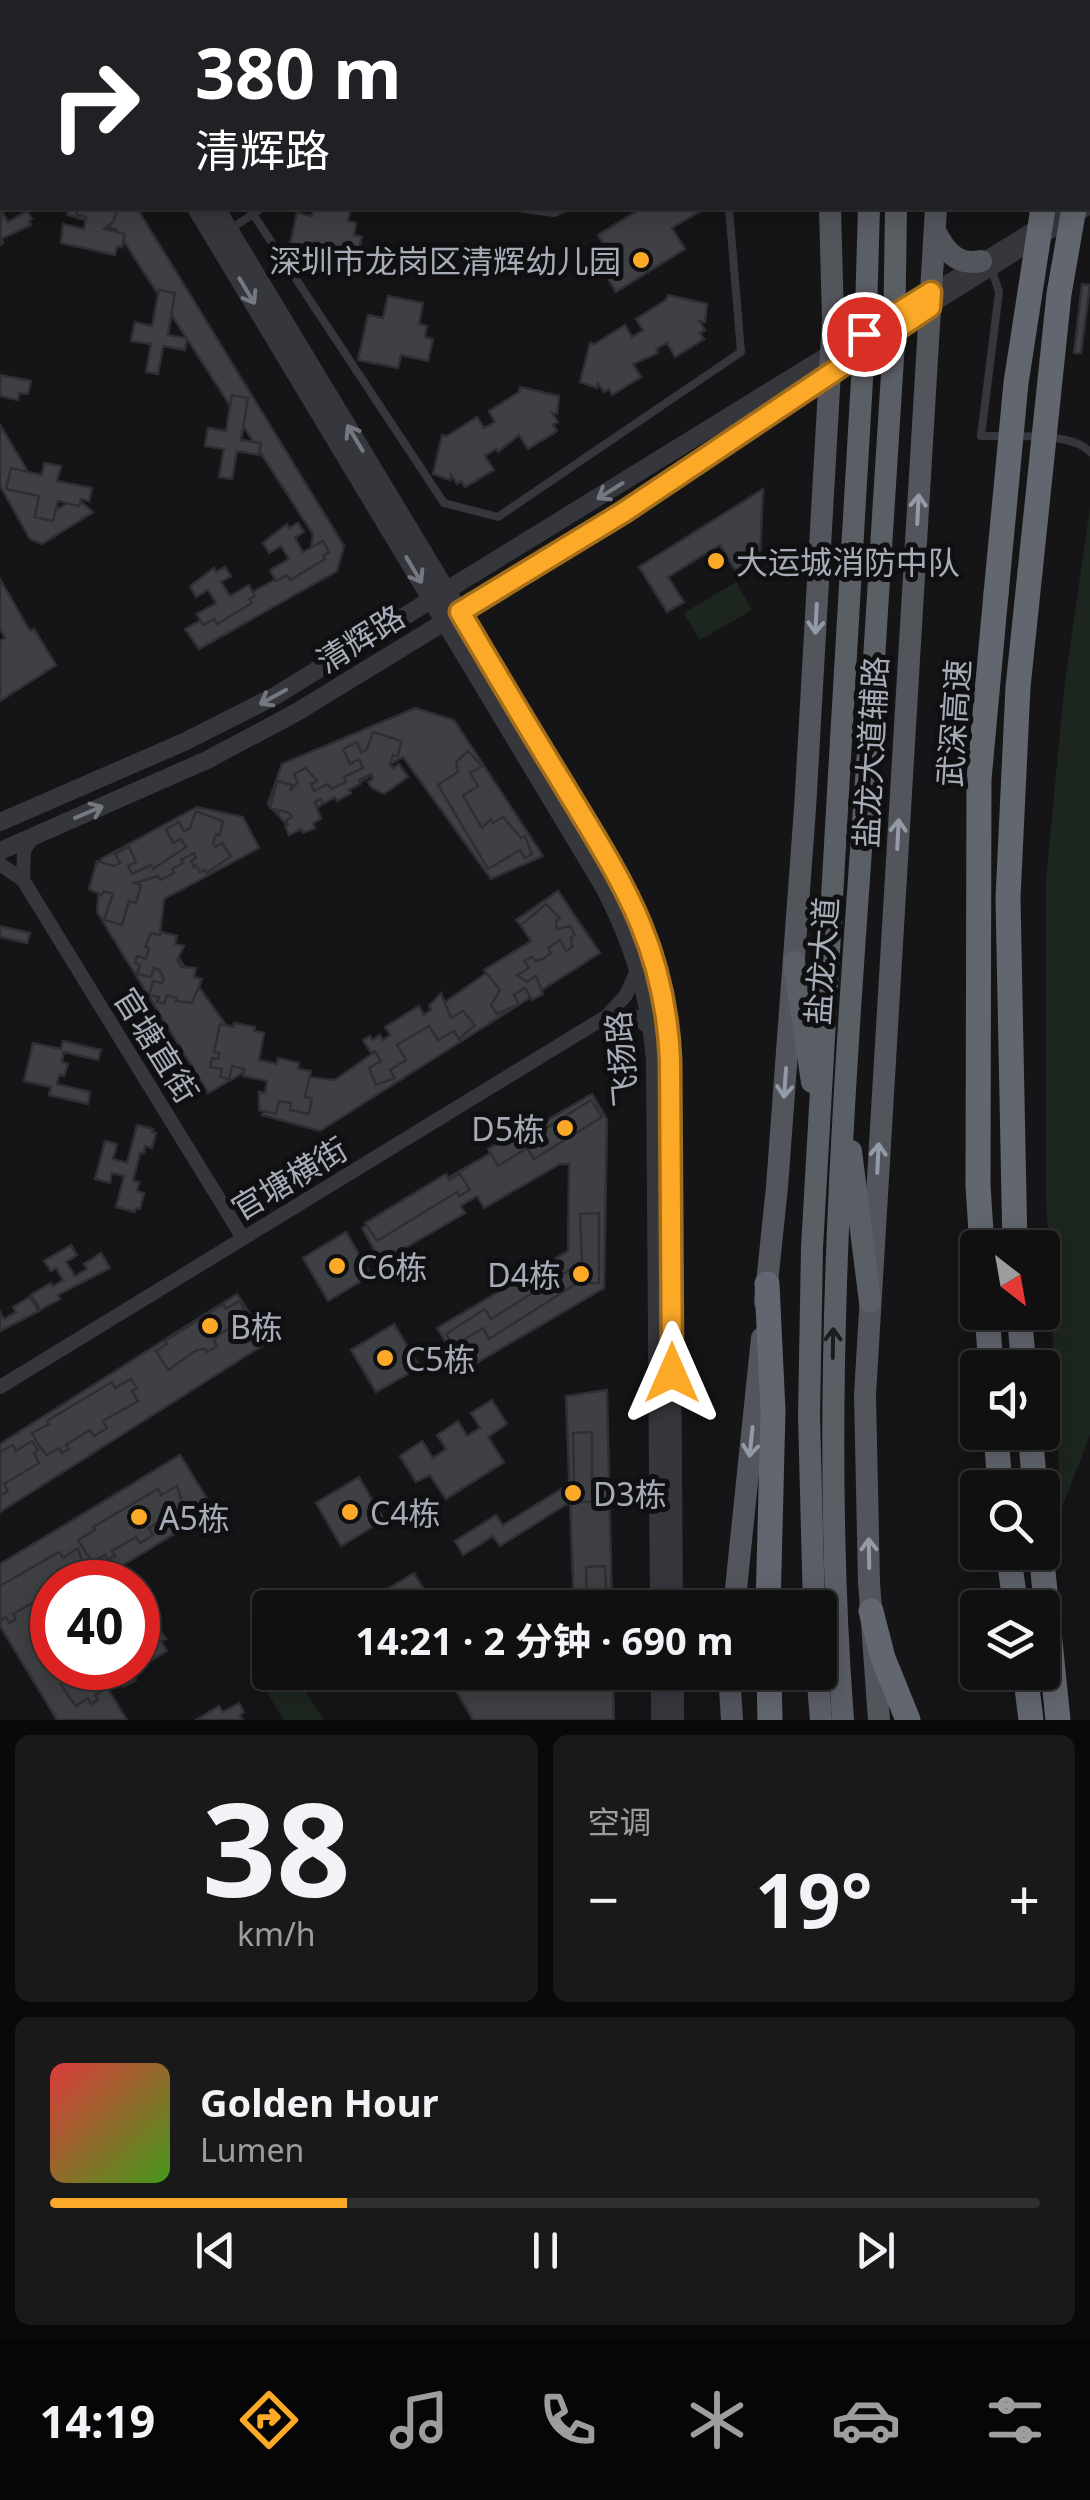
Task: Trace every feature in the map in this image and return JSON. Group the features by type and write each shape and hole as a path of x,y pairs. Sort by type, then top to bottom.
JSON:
{"highway":[{"name":"盐龙大道","path":"814,1590 810,1339 869,210"},
{"name":"盐龙大道","path":"843,1720 831,1432 835,1246 894,342 896,210"},
{"name":"武深高速","path":"981,1230 979,779 1016,383 1043,210"},
{"name":"武深高速","path":"1015,1230 1008,898 1018,687 1070,210"},
{"path":"794,962 820,1128"},
{"path":"844,1095 870,1302"},
{"path":"767,1284 773,1411 768,1590"},
{"path":"1043,1570 1058,1720"},
{"path":"871,1611 883,1658 908,1720"},
{"path":"769,1690 770,1720"},
{"path":"818,1690 821,1720"},
{"path":"1027,1690 1031,1720"}],"main road":[{"name":"盐龙大道辅路","path":"736,1590 794,962 830,364 830,210"},
{"path":"936,219 950,255 960,261 986,264"},
{"name":"盐龙大道辅路","path":"879,1720 871,1611 865,1395 936,219"},
{"path":"731,1690 732,1720"}],"street":[{"name":"飞扬路","path":"197,210 440,596"},
{"name":"飞扬路","path":"217,210 604,887 639,965 653,1031 659,1590"},
{"path":"931,299 1067,210"},
{"path":"986,264 1083,210"},
{"name":"清辉路","path":"0,822 233,718 830,364 931,299"},
{"name":"清辉路","path":"0,851 254,736 624,512 830,364"},
{"name":"飞扬路","path":"452,617 624,885 646,932 662,981 670,1060 674,1590"},
{"path":"23,880 24,850 34,836"},
{"name":"官塘直街","path":"0,864 23,880 244,1238"},
{"name":"官塘横街","path":"0,1387 607,1016 626,995 639,965"},
{"path":"607,1016 634,1016 653,1031"},
{"path":"660,1690 660,1720"},
{"path":"675,1690 675,1720"}],"lane":[{"path":"532,210 561,210"},
{"path":"229,230 251,211 444,503 498,517 742,352 728,210"},
{"path":"986,264 999,292 981,436 1067,439 1083,444 1090,452"}],"shaded area":[{"path":"1090,507 1090,1435 1061,1510 1060,1350 1053,1350 1052,1330 1060,1330 1060,1230 1047,1230 1046,1199 1046,880 1064,690"},
{"path":"736,582 752,610 700,640 684,613"},
{"path":"305,1690 324,1720 284,1720 267,1693"}],"building":[{"path":"1,210 8,222 27,211 31,225 1,239 0,245"},
{"path":"68,210 138,210 344,546 337,571 199,649 185,629 309,561 313,534 116,229 67,215"},
{"path":"76,210 117,210 114,221 104,229 125,234 122,247 117,246 115,255 61,243 63,224 84,229 86,217 77,215"},
{"path":"314,210 351,210 348,221 356,223 354,235 362,237 357,258 330,252 327,266 287,258 297,213 312,216"},
{"name":"深圳市龙岗区清辉幼儿园","path":"639,210 703,210 672,228 685,249 616,292 607,277 619,270 598,235"},
{"path":"1082,284 1090,285 1081,353 1074,353"},
{"path":"159,290 175,293 168,335 187,338 185,350 163,346 158,374 146,372 151,344 131,341 135,322 152,326"},
{"path":"668,295 707,304 705,322 699,321 705,330 700,333 704,339 675,357 667,343 656,349 658,353 633,364 641,377 612,395 598,383 597,388 580,382 590,343 595,344 625,325 632,337 643,330 636,319"},
{"path":"388,296 423,303 419,324 427,326 425,337 433,339 428,361 401,355 398,368 358,360 368,315 383,318"},
{"path":"0,375 31,381 28,394 19,393 18,400 0,396"},
{"path":"520,387 559,396 557,414 552,413 558,422 553,425 557,431 528,449 519,435 498,452 496,449 485,456 494,470 465,487 451,475 450,480 433,474 442,435 447,436 477,417 484,428 495,422 489,411 519,392"},
{"path":"232,395 248,398 241,440 261,443 259,455 237,451 232,479 219,477 224,449 205,446 208,428 226,431"},
{"path":"0,425 52,512 76,498 93,512 42,544 30,539 0,486"},
{"path":"44,463 61,466 57,481 92,488 89,501 81,499 79,506 58,501 53,521 35,517 39,496 6,489 11,468 42,475"},
{"path":"763,489 760,555 735,570 720,545 668,577 684,602 667,612 639,567"},
{"path":"298,523 304,532 295,538 303,552 323,541 329,552 323,556 325,559 290,580 287,575 276,581 270,570 289,559 281,546 269,553 263,543 287,524 289,528"},
{"path":"225,567 231,576 221,582 230,596 249,585 255,596 249,599 252,603 217,624 214,619 203,625 197,614 216,603 208,590 196,597 190,586 214,568 216,572"},
{"path":"0,579 30,631 34,629 56,665 0,701 0,641 5,638 0,629"},
{"path":"415,708 454,720 543,856 491,879 403,757 287,825 268,804 282,764"},
{"path":"373,732 401,741 398,756 393,755 390,764 393,768 399,764 408,777 384,794 371,787 371,774 337,801 335,797 323,804 321,799 315,802 321,819 313,823 315,828 289,835 286,820 292,817 270,808 277,781 292,785 290,791 298,782 294,774 306,768 317,781 311,784 314,791 346,782 344,777 363,768 359,759 350,764 343,749 357,742 361,752 367,749"},
{"path":"468,751 482,766 470,773 478,786 463,796 482,828 491,819 493,823 503,817 521,838 525,836 532,854 525,858 520,850 488,869 438,785 458,772 456,762"},
{"path":"197,807 243,817 259,848 164,899 160,932 255,1066 208,1093 97,912 101,859"},
{"path":"196,811 223,821 220,835 216,834 213,843 215,847 222,843 231,856 207,873 194,867 194,853 172,869 174,873 160,880 158,876 135,883 141,885 136,903 129,901 122,925 104,920 113,894 104,891 102,895 89,889 97,861 114,866 120,863 115,854 129,847 136,862 128,866 132,874 151,865 153,869 186,847 181,839 173,843 166,829 179,822 184,831 190,828"},
{"path":"558,891 600,953 320,1131 262,1115 280,1074 335,1080 533,940 516,920"},
{"path":"546,904 560,918 556,921 557,929 570,926 575,935 571,937 572,947 566,951 560,940 548,948 551,953 543,959 535,961 532,957 524,961 529,968 517,975 527,982 536,976 543,994 532,1000 525,988 514,995 519,1004 497,1014 491,1005 500,990 484,970 531,941 521,925"},
{"path":"0,926 30,933 27,943 0,937"},
{"path":"151,933 177,936 175,944 184,946 177,960 181,967 196,968 194,977 202,979 192,1003 167,995 164,1004 157,1002 159,997 149,995 153,981 162,983 164,978 159,970 154,968 151,977 137,974 137,956 146,959 149,948 145,947"},
{"path":"441,993 451,1018 463,1011 475,1025 459,1039 454,1031 438,1040 429,1026 397,1045 406,1060 390,1070 395,1078 376,1085 369,1068 381,1061 363,1040 380,1035 383,1040 390,1035 385,1027 419,1006 424,1015"},
{"path":"234,1023 264,1033 259,1060 277,1064 278,1058 299,1063 298,1069 311,1071 305,1097 312,1098 309,1114 290,1110 291,1103 279,1101 276,1114 259,1110 259,1092 265,1093 267,1081 243,1076 244,1069 232,1066 229,1079 220,1077 222,1069 210,1067 212,1058 218,1059 219,1053 214,1052 220,1024 234,1027"},
{"path":"63,1041 101,1050 98,1060 64,1052 62,1062 68,1064 57,1084 90,1092 88,1104 49,1095 51,1087 24,1081 33,1043 61,1049"},
{"path":"592,1094 607,1119 604,1288 463,1371 437,1328 568,1251 569,1164 560,1164 484,1208 477,1196 461,1206 465,1213 381,1262 362,1228"},
{"name":"D5栋","path":"591,1100 602,1117 534,1159 527,1148 498,1166 488,1149 531,1123 538,1133"},
{"path":"137,1125 156,1133 152,1148 145,1146 144,1153 140,1153 133,1181 139,1182 137,1191 144,1193 140,1209 135,1212 116,1207 124,1176 112,1173 110,1183 95,1179 105,1141 117,1144 113,1159 127,1163"},
{"path":"446,1174 449,1180 460,1174 470,1190 459,1196 457,1192 377,1241 365,1223"},
{"name":"D4栋","path":"599,1213 599,1283 582,1280 489,1339 483,1328 454,1346 446,1334 485,1309 491,1319 582,1262 580,1214"},
{"name":"C6栋","path":"346,1232 371,1275 328,1301 303,1258"},
{"path":"71,1245 77,1255 66,1262 75,1276 87,1269 84,1264 101,1253 110,1268 58,1295 60,1299 40,1310 31,1295 63,1280 56,1268 51,1271 44,1261"},
{"path":"237,1294 268,1342 0,1512 0,1444"},
{"path":"30,1297 39,1311 0,1331 0,1312 4,1319 16,1312 13,1307"},
{"name":"B栋","path":"239,1301 249,1316 217,1336 217,1346 207,1352 197,1350 168,1370 156,1351 167,1344 165,1341 223,1304 226,1309"},
{"name":"C5栋","path":"394,1324 420,1367 376,1392 351,1350"},
{"name":"A5栋","path":"131,1379 138,1401 103,1421 107,1428 94,1436 90,1430 66,1445 69,1449 62,1453 59,1448 47,1455 40,1447 32,1433 49,1424 47,1421 112,1382 115,1388"},
{"path":"607,1390 612,1590 573,1590 566,1396"},
{"path":"492,1400 507,1424 488,1437 504,1462 446,1499 430,1475 416,1482 400,1456 422,1441 433,1458 446,1449 437,1435 458,1421 467,1436 480,1428 471,1413"},
{"name":"D3栋","path":"592,1432 592,1502 575,1499 500,1546 493,1536 463,1555 455,1541 496,1515 503,1525 574,1481 573,1433"},
{"path":"32,1441 39,1463 4,1484 8,1491 0,1496 0,1452 13,1445 16,1451"},
{"path":"180,1455 214,1510 131,1560 30,1560 30,1675 0,1626 0,1564"},
{"name":"C4栋","path":"359,1477 384,1520 341,1546 316,1503"},
{"name":"A5栋","path":"177,1486 184,1507 149,1528 153,1535 140,1543 136,1537 112,1551 115,1556 108,1560 105,1555 92,1560 86,1553 78,1540 95,1530 93,1527 158,1489 161,1495"},
{"path":"78,1548 82,1560 45,1560 59,1552 63,1558"},
{"path":"605,1566 606,1590 587,1590 586,1567"},
{"path":"30,1569 30,1604 13,1614 16,1619 9,1623 6,1617 0,1621 0,1586"},
{"path":"414,1573 424,1590 386,1590"},
{"path":"160,1630 166,1639 161,1641 167,1651 160,1655"},
{"path":"39,1690 109,1690 127,1720 57,1720"},
{"path":"65,1690 104,1690 95,1695 98,1700 91,1704 88,1698 76,1706"},
{"path":"455,1690 613,1690 614,1720 473,1720"},
{"path":"239,1703 243,1720 196,1720 219,1706 223,1712"}],"place":[{"name":"深圳市龙岗区清辉幼儿园","path":"641,260"},
{"name":"大运城消防中队","path":"716,561"},
{"name":"D5栋","path":"565,1128"},
{"name":"C6栋","path":"337,1266"},
{"name":"D4栋","path":"581,1274"},
{"name":"B栋","path":"210,1326"},
{"name":"C5栋","path":"385,1358"},
{"name":"D3栋","path":"573,1493"},
{"name":"C4栋","path":"350,1512"},
{"name":"A5栋","path":"139,1517"}],"route":[{"path":"672,1373 670,1060 662,981 646,932 624,885 460,612 624,512 930,307 931,292 864,334"}]}
